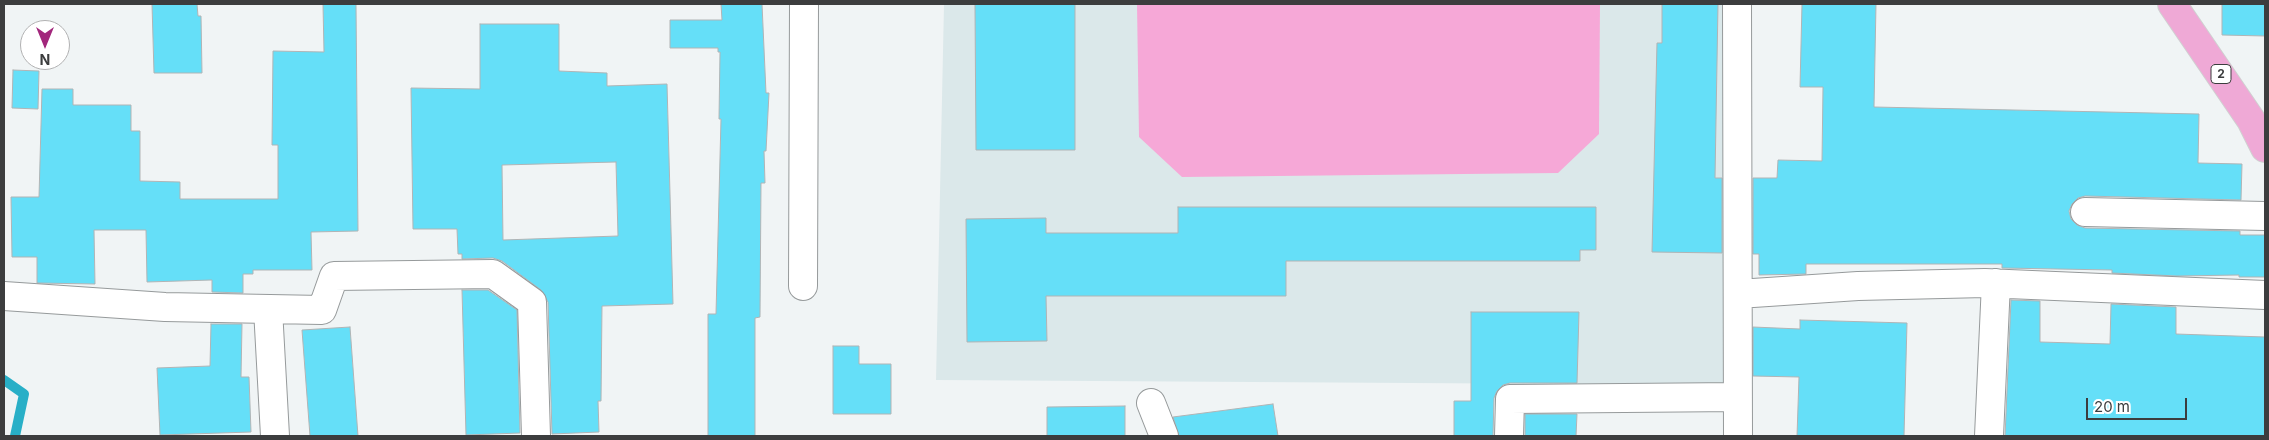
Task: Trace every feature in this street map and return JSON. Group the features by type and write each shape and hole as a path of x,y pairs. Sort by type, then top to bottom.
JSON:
{"main road":[{"name":"2","path":"2172,4 2251,120 2265,148"}],"street":[{"path":"802,286 804,4"},
{"path":"1738,4 1738,436"},
{"path":"2085,212 2265,216"},
{"path":"4,296 165,307 322,310 334,276 493,274 532,302 536,436"},
{"path":"1738,294 1858,286 1996,283 2265,295"},
{"path":"1989,436 1996,283"},
{"path":"268,309 275,436"},
{"path":"1509,436 1510,399 1737,397"},
{"path":"1151,403 1164,436"}],"shaded area":[{"path":"944,4 1734,4 1727,385 936,380"},
{"path":"1137,4 1600,4 1599,134 1558,173 1182,177 1139,137"}],"building":[{"path":"152,4 197,4 198,16 201,16 202,73 154,73"},
{"path":"323,4 356,4 358,231 311,232 312,270 253,270 253,274 243,274 243,293 212,292 212,280 147,282 146,230 94,230 95,284 37,283 37,257 12,257 11,197 39,197 42,89 73,89 73,105 131,105 131,131 140,131 140,181 180,182 180,199 278,199 278,145 272,145 273,51 324,52"},
{"path":"721,4 762,4 766,93 769,93 766,151 764,151 765,183 761,183 760,317 755,318 755,436 708,436 708,314 716,314 721,119 719,119 720,52 718,52 718,48 670,48 670,20 722,20"},
{"path":"975,4 1075,4 1075,150 976,150"},
{"path":"1662,4 1718,4 1715,178 1722,178 1722,253 1652,252 1657,43 1662,43"},
{"path":"1802,4 1876,4 1874,107 2199,114 2198,163 2242,164 2241,200 2085,196 2078,198 2072,204 2069,211 2071,219 2077,225 2085,228 2240,231 2240,235 2265,235 2265,277 2239,277 2239,275 2177,276 2112,273 2112,270 2002,268 2002,264 1806,264 1806,274 1759,275 1759,254 1753,254 1753,178 1777,178 1778,160 1822,161 1823,87 1800,87"},
{"path":"2222,4 2265,4 2265,36 2222,35"},
{"path":"480,24 559,24 559,71 607,73 607,86 667,84 673,304 602,306 601,401 598,401 599,432 552,434 548,302 541,290 502,261 493,258 462,259 462,254 458,254 457,229 413,229 411,88 480,89","holes":["616,162 618,236 503,240 502,165"]},
{"path":"13,70 39,71 38,109 12,108"},
{"path":"1178,207 1596,207 1596,250 1580,250 1580,261 1286,261 1286,296 1046,296 1047,341 967,342 966,219 1046,218 1046,233 1178,233"},
{"path":"462,290 488,290 517,310 520,433 466,435"},
{"path":"2011,300 2040,301 2040,342 2110,344 2111,304 2176,307 2176,334 2265,337 2265,436 2005,436"},
{"path":"1471,312 1579,312 1577,383 1510,383 1503,385 1497,391 1494,398 1493,436 1454,436 1454,401 1471,401"},
{"path":"1800,320 1907,323 1904,436 1797,436 1799,377 1753,376 1753,327 1800,329"},
{"path":"211,324 242,324 241,377 249,377 251,432 160,435 157,368 210,366"},
{"path":"350,327 358,436 310,436 302,330"},
{"path":"833,346 859,346 859,364 891,364 891,414 833,414"},
{"path":"1273,404 1278,436 1179,436 1173,417"},
{"path":"1125,406 1125,436 1047,436 1047,407"},
{"path":"1525,414 1577,414 1576,436 1525,436"}],"waterway":[{"path":"4,380 24,394 15,436"}]}
